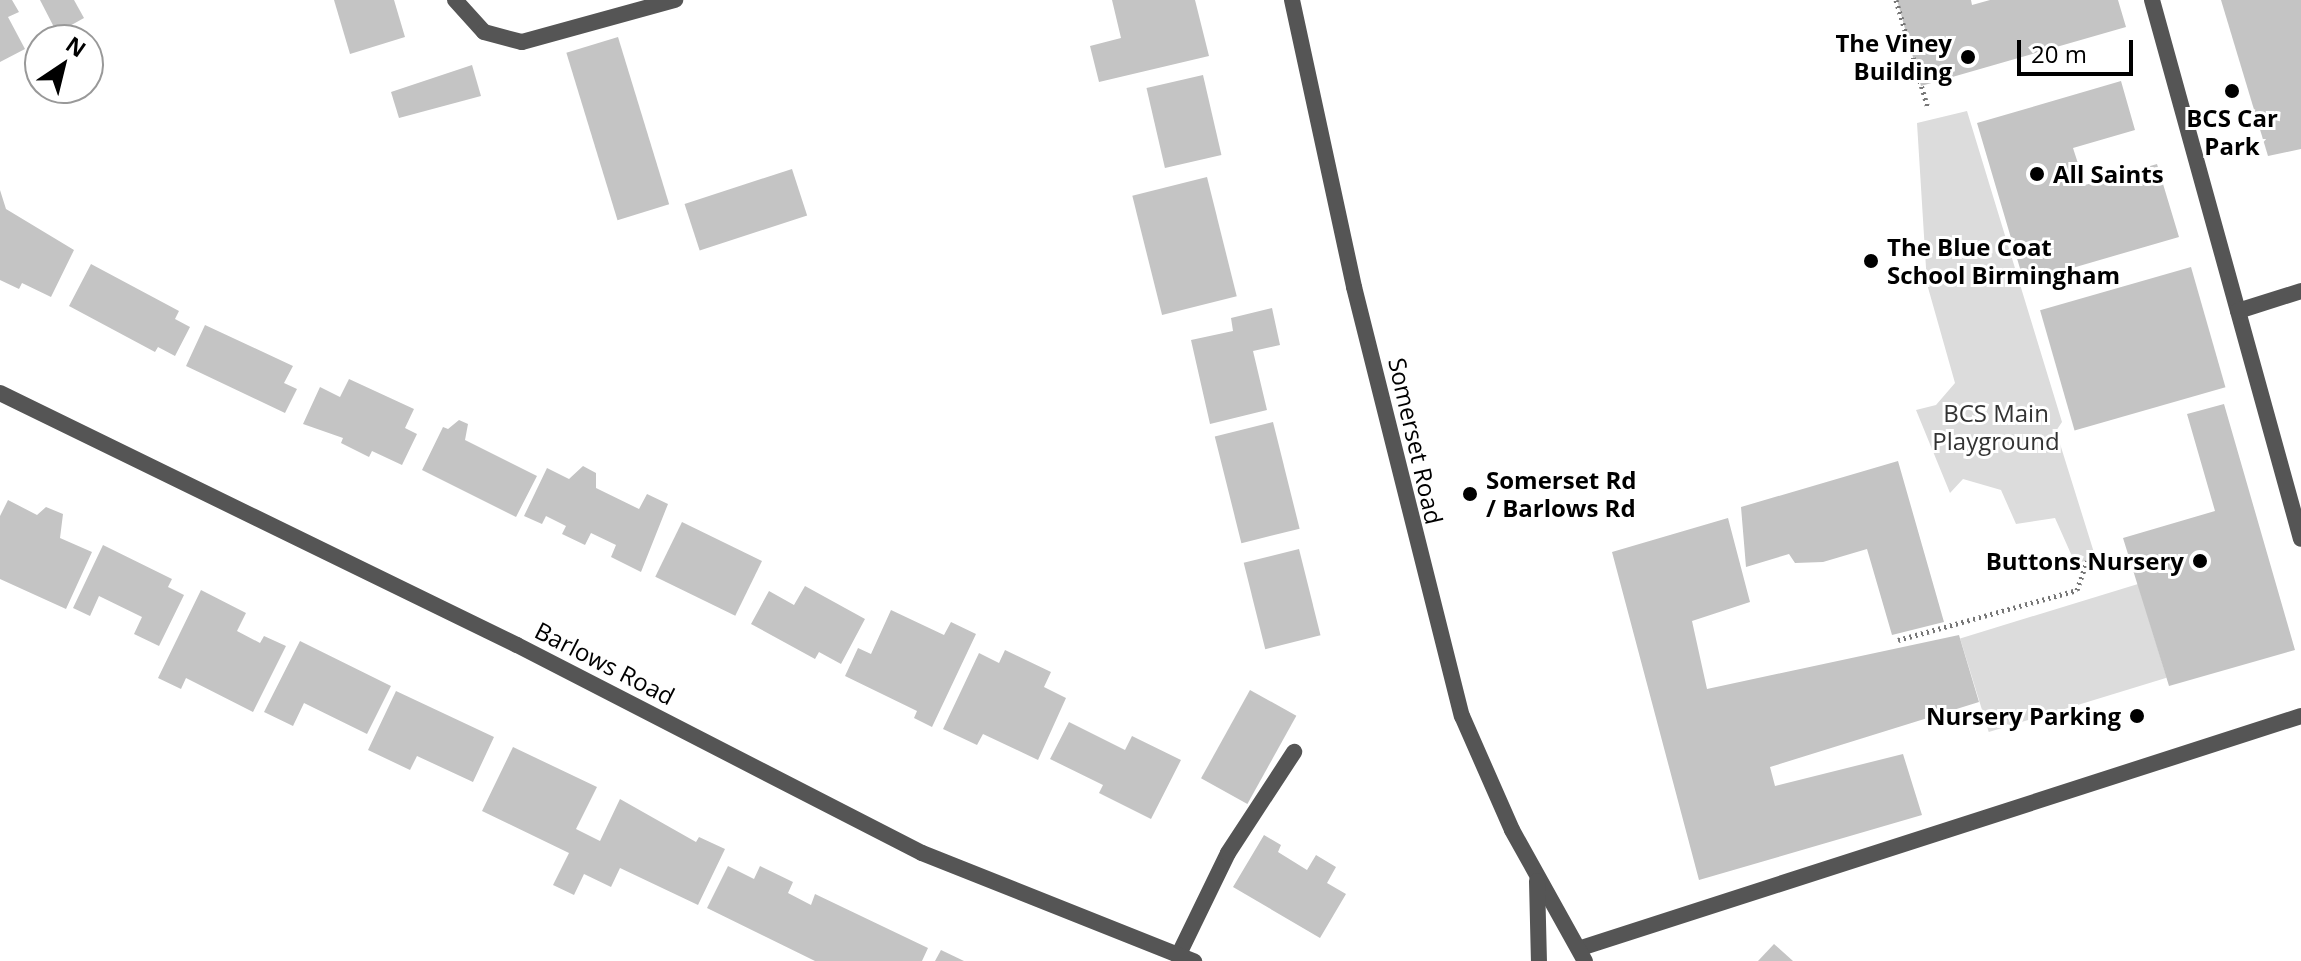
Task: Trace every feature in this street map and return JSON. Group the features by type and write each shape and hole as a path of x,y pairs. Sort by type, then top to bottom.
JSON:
{"street":[{"path":"455,0 484,32 522,42 675,0"},
{"name":"Somerset Road","path":"1292,0 1354,287 1462,716 1537,879 1583,954"},
{"path":"2152,0 2301,539"},
{"path":"2238,311 2301,291"},
{"name":"Barlows Road","path":"0,393 517,645 922,853 1186,958"},
{"path":"1583,954 2301,716"},
{"path":"1186,958 1228,853 1294,752"},
{"name":"Somerset Road","path":"1537,879 1539,961"}],"path":[{"path":"1896,0 1928,108"},
{"path":"1898,640 2077,590 2087,561"}],"green space":[{"name":"BCS Main Playground","path":"1967,111 2062,422 2056,431 2096,559 2075,563 2055,518 2016,524 2001,490 1963,479 1950,493 1916,410 1936,405 1955,383 1927,284 1917,123"},
{"path":"2138,584 2167,678 1989,732 1960,638"}],"building":[{"path":"0,0 12,0 19,12 8,17 24,50 0,62"},
{"path":"40,0 74,0 84,18 73,24 52,24"},
{"path":"334,0 394,0 405,37 350,54"},
{"path":"1112,0 1195,0 1209,56 1099,82 1090,46 1121,38"},
{"name":"The Viney Building","path":"1897,0 1971,0 1972,5 1990,0 2118,0 2126,27 1921,86"},
{"path":"2221,0 2301,0 2301,149 2268,156"},
{"path":"618,37 669,204 618,220 566,53"},
{"path":"472,65 481,96 399,118 391,92"},
{"path":"1203,75 1221,155 1165,168 1146,88"},
{"name":"All Saints","path":"2121,81 2135,130 2073,148 2085,185 2157,164 2179,237 2024,282 1977,123"},
{"path":"792,169 807,216 700,251 685,204"},
{"path":"1207,177 1237,296 1162,315 1132,196"},
{"path":"0,190 6,209 74,250 51,297 22,283 19,289 0,280"},
{"path":"91,264 179,311 175,319 190,327 175,356 158,347 155,352 69,306"},
{"path":"2191,267 2225,387 2075,430 2040,310"},
{"path":"1272,308 1280,345 1253,351 1267,410 1210,424 1191,340 1233,331 1231,318"},
{"path":"205,325 293,366 284,383 297,389 285,413 186,366"},
{"path":"349,379 414,409 405,428 417,434 402,465 372,451 369,457 341,443 343,438 303,424 320,387 340,397"},
{"name":"Buttons Nursery","path":"2224,404 2295,650 2169,686 2123,538 2215,511 2187,414"},
{"path":"459,420 468,424 465,440 537,476 516,517 422,470 443,427 448,429"},
{"path":"1273,422 1300,529 1241,543 1215,437"},
{"path":"1898,461 1944,622 1892,635 1867,549 1823,562 1795,563 1789,554 1746,567 1741,507"},
{"path":"583,466 596,473 596,488 639,509 647,494 668,504 641,572 611,557 616,545 591,533 585,545 562,534 566,526 546,516 542,524 524,516 547,468 569,479"},
{"path":"8,500 37,515 46,507 63,514 60,538 92,552 66,609 0,579 0,516"},
{"path":"1728,518 1750,602 1692,621 1707,689 1959,635 1979,702 1770,767 1775,786 1903,754 1922,815 1699,880 1612,552"},
{"path":"682,522 762,561 735,616 655,577"},
{"path":"103,545 172,579 168,587 184,595 159,646 134,634 142,617 99,596 90,616 73,608"},
{"path":"1299,549 1321,635 1265,649 1244,563"},
{"path":"805,586 865,619 841,664 819,652 815,659 751,624 769,591 794,605"},
{"path":"201,590 246,613 237,631 260,643 264,636 286,646 253,712 186,678 181,689 158,678"},
{"path":"891,610 944,635 951,622 976,634 932,727 914,718 917,711 845,676 858,648 871,654"},
{"path":"300,641 391,686 367,734 304,703 293,726 264,712"},
{"path":"1005,650 1051,672 1044,687 1066,698 1038,760 983,734 977,745 943,729 979,653 999,663"},
{"path":"1250,690 1296,716 1247,804 1201,778"},
{"path":"396,691 494,737 473,782 417,756 410,770 368,750"},
{"path":"1069,722 1125,750 1132,736 1181,760 1151,819 1099,793 1103,785 1050,759"},
{"path":"513,747 597,787 576,829 600,841 620,799 696,842 699,837 725,849 698,905 620,868 611,887 584,874 574,895 553,885 569,853 482,811"},
{"path":"1264,835 1281,845 1278,852 1307,870 1316,855 1336,867 1327,883 1346,894 1320,938 1233,887"},
{"path":"728,866 754,879 760,866 793,882 788,893 811,905 815,894 928,948 922,961 815,961 707,908"},
{"path":"1774,944 1793,961 1758,961"},
{"path":"941,950 964,961 935,961"}],"place":[{"name":"The Viney Building","path":"1968,57"},
{"name":"BCS Car Park","path":"2232,91"},
{"name":"All Saints","path":"2037,174"},
{"name":"The Blue Coat School Birmingham","path":"1871,261"},
{"name":"Somerset Rd / Barlows Rd","path":"1470,494"},
{"name":"Buttons Nursery","path":"2200,561"},
{"name":"Nursery Parking","path":"2137,716"}]}
